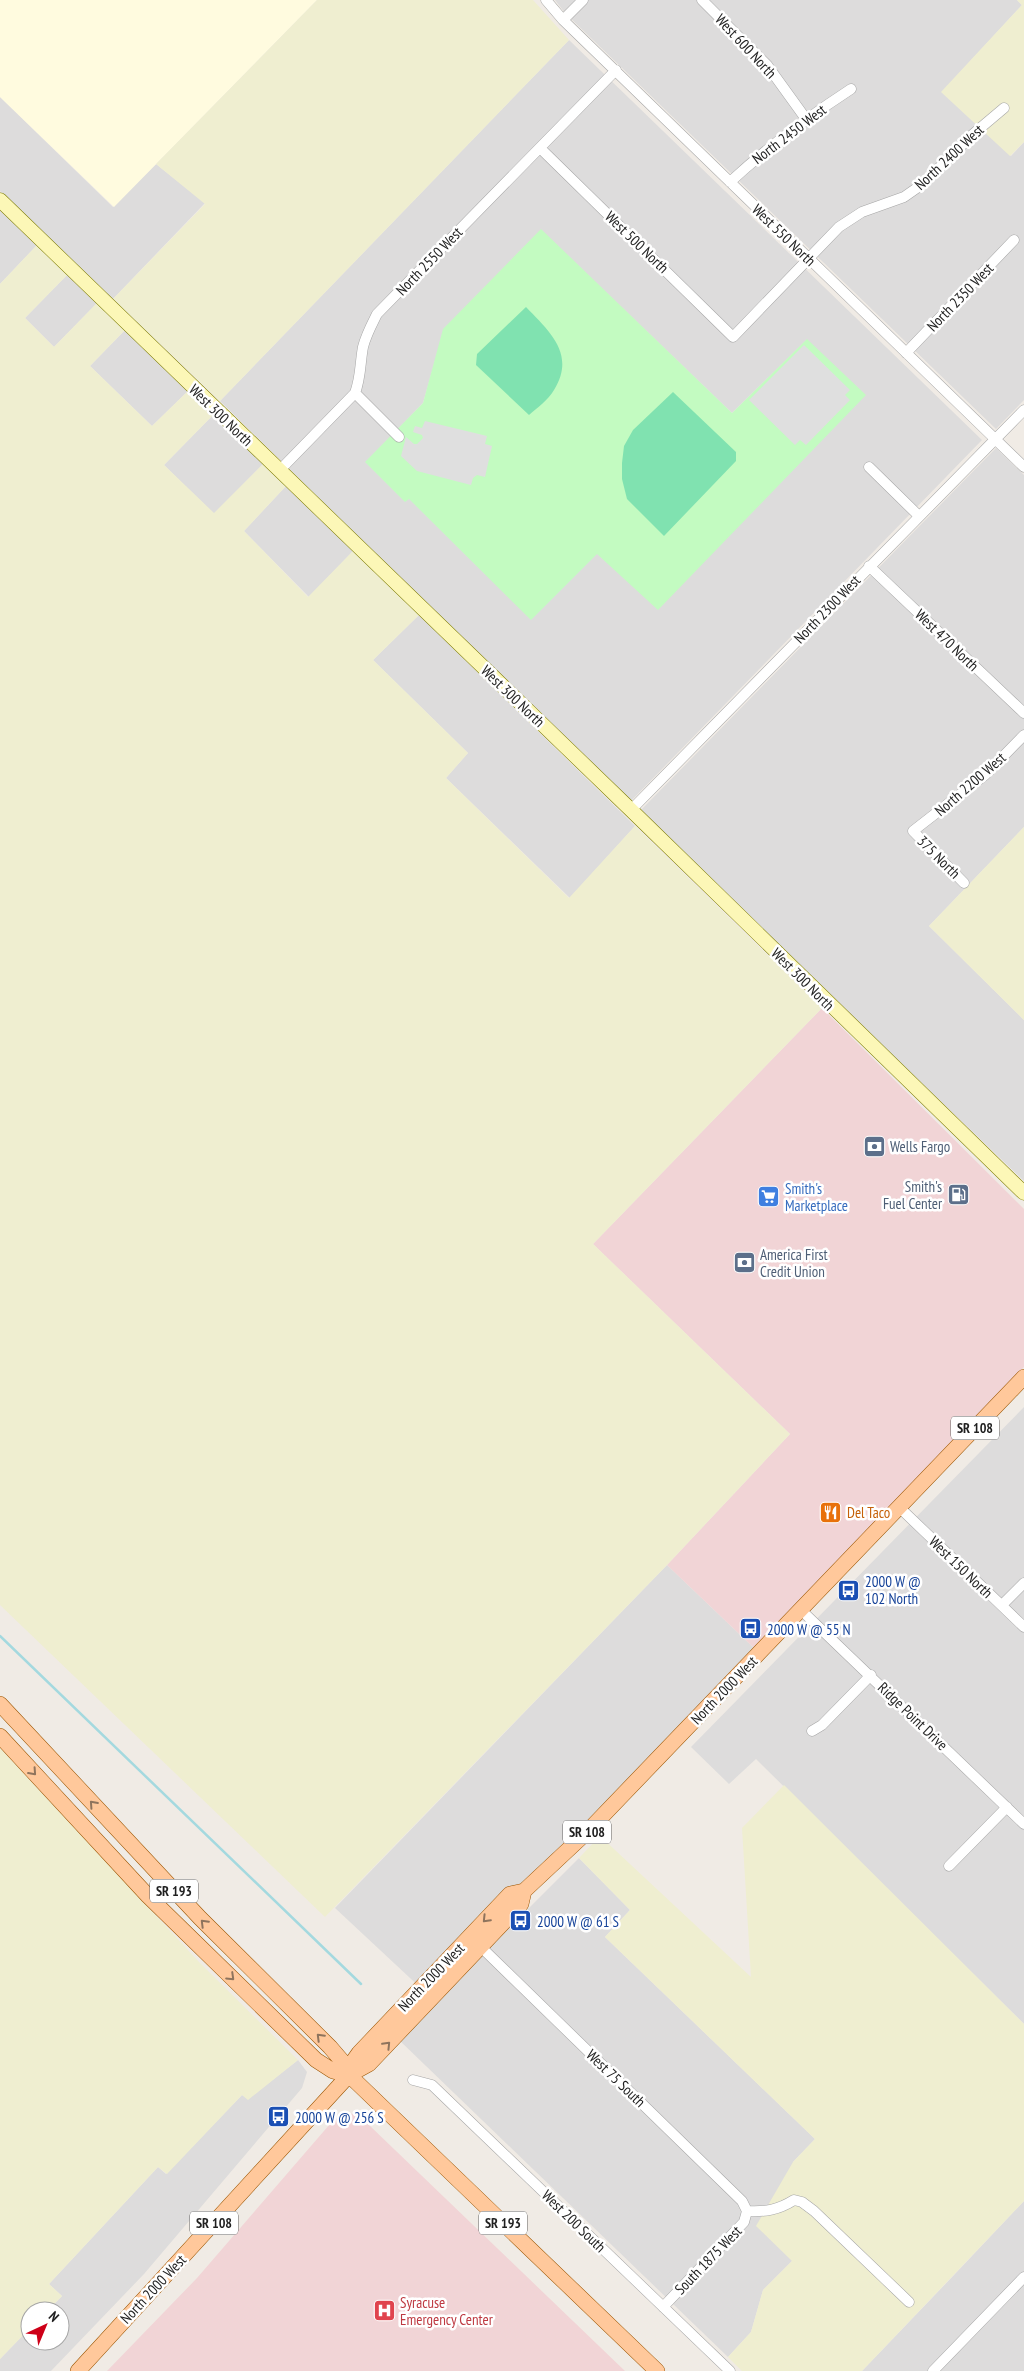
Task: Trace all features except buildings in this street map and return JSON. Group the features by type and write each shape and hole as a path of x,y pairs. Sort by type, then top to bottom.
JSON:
{"main road":[{"name":"West 300 North","path":"0,200 632,810 1024,1193"},
{"name":"North 2000 West","path":"350,2075 354,2060 359,2053 510,1894 524,1891 587,1832 1024,1377"},
{"name":"SR 193","path":"0,1704 193,1912 330,2047 342,2061 350,2075 657,2371"},
{"name":"SR 193","path":"0,1736 148,1896 316,2060 333,2070 350,2075"},
{"name":"North 2000 West","path":"78,2371 350,2075 369,2064 521,1904 524,1891"}],"street":[{"name":"West 550 North","path":"546,0 563,20 1024,467"},
{"path":"563,20 583,0"},
{"name":"West 600 North","path":"702,0 767,65 806,119"},
{"name":"North 2550 West","path":"279,471 355,394 361,378 363,346 377,314 616,70"},
{"name":"North 2450 West","path":"730,182 757,156 851,88"},
{"name":"North 2400 West","path":"733,337 839,227 862,212 904,197 924,183 972,135 1004,108"},
{"name":"West 500 North","path":"540,148 733,337"},
{"name":"North 2350 West","path":"906,353 1014,240"},
{"path":"355,394 399,437"},
{"name":"North 2300 West","path":"632,810 869,566 1024,410"},
{"path":"869,467 919,516"},
{"name":"West 470 North","path":"869,566 1024,713"},
{"name":"North 2200 West","path":"914,832 985,775 1024,734"},
{"name":"375 North","path":"914,832 964,883"},
{"name":"West 150 North","path":"899,1507 1024,1626"},
{"path":"1002,1605 1024,1583"},
{"name":"Ridge Point Drive","path":"801,1610 872,1675 1024,1824"},
{"path":"812,1731 822,1725 872,1675"},
{"path":"949,1866 1007,1807"},
{"name":"West 75 South","path":"481,1947 742,2200 747,2212"},
{"name":"West 200 South","path":"413,2080 432,2085 730,2371"},
{"path":"747,2212 768,2212 782,2208 794,2200 802,2202 814,2211 909,2302"},
{"name":"South 1875 West","path":"663,2307 744,2222 747,2212"},
{"path":"933,2371 1024,2277"}],"shaded area":[{"path":"0,0 317,0 114,207 0,97"},
{"path":"555,0 1017,0 1022,5 942,92 1011,156 1024,142 1024,400 996,429 565,13"},
{"path":"569,40 982,440 630,802 220,401","holes":["541,230 732,413 807,339 531,619 409,498 405,501 366,462 423,403 444,329"]},
{"path":"0,97 113,207 156,164 205,203 113,299 0,191"},
{"path":"0,209 37,245 0,284"},
{"path":"68,274 97,303 54,347 25,318"},
{"path":"125,330 188,391 152,426 90,366"},
{"path":"804,345 850,390 845,395 850,400 806,445 800,440 795,445 749,400"},
{"path":"213,415 263,464 214,514 164,465"},
{"path":"425,421 487,436 485,444 492,446 485,477 477,475 473,478 471,485 417,471 401,456 406,437 414,444 417,444 423,438 422,435 413,432 415,426 422,428"},
{"path":"996,448 1024,475 1024,827 929,926 1024,1020 1024,1181 639,812"},
{"path":"286,486 353,551 309,597 244,531"},
{"path":"419,615 635,826 570,898 446,778 468,753 373,660"},
{"path":"822,1008 1024,1209 1024,1367 754,1648 667,1565 790,1434 593,1244"},
{"path":"1024,1407 1024,2024 756,1759 729,1784 691,1747"},
{"path":"667,1565 754,1648 425,1992 335,1908"},
{"path":"579,1858 630,1910 605,1937 815,2139 793,2162 792,2261 763,2290 751,2332 728,2357 398,2039"},
{"path":"298,2060 307,2072 302,2088 144,2274 51,2371 0,2371 0,2359 20,2338 20,2351 70,2351 70,2301 57,2301 62,2296 49,2284 158,2167 166,2174 242,2095 248,2099"},
{"path":"343,2113 355,2114 369,2125 625,2371 107,2371 197,2278 330,2124"},
{"path":"1024,2201 1024,2371 862,2371 954,2275"}],"green space":[{"path":"317,0 533,0 569,40 220,401 113,299 205,204 156,164"},
{"path":"1017,0 1024,0 1024,142 1010,156 941,92 1022,5"},
{"path":"541,229 732,413 807,339 866,395 658,610 597,554 531,620 409,499 405,502 365,462 423,403 443,329"},
{"path":"37,245 68,274 25,318 54,347 97,303 125,330 90,366 152,426 188,391 213,415 164,465 214,513 263,464 286,486 244,531 308,597 353,551 419,615 373,660 468,753 446,778 569,898 635,826 822,1008 593,1244 790,1434 667,1565 325,1917 0,1605 0,284"},
{"path":"526,307 544,325 557,344 562,365 560,377 552,394 529,415 476,365 477,354"},
{"path":"673,392 736,452 736,461 664,536 627,499 622,479 622,463 624,446 633,430"},
{"path":"1024,827 1024,1020 929,926"},
{"path":"0,1748 200,1963 298,2060 248,2100 242,2095 167,2174 158,2167 49,2284 62,2296 57,2301 20,2301 20,2338 0,2359"},
{"path":"784,1785 1024,2024 1024,2201 862,2371 742,2371 728,2357 751,2332 763,2290 792,2261 756,2226 793,2162 815,2139 605,1937 630,1910 579,1858 600,1836 751,1977 742,1828"}],"waterway":[{"path":"0,1636 361,1984"}],"place":[{"name":"Wells Fargo","path":"874,1146"},
{"name":"Smith's Fuel Center","path":"958,1195"},
{"name":"Smith's Marketplace","path":"769,1197"},
{"name":"America First Credit Union","path":"744,1263"},
{"name":"Del Taco","path":"831,1512"},
{"name":"2000 W @ 102 North","path":"849,1590"},
{"name":"2000 W @ 55 N","path":"751,1629"},
{"name":"2000 W @ 61 S","path":"521,1921"},
{"name":"2000 W @ 256 S","path":"279,2117"},
{"name":"Syracuse Emergency Center","path":"384,2311"}]}
